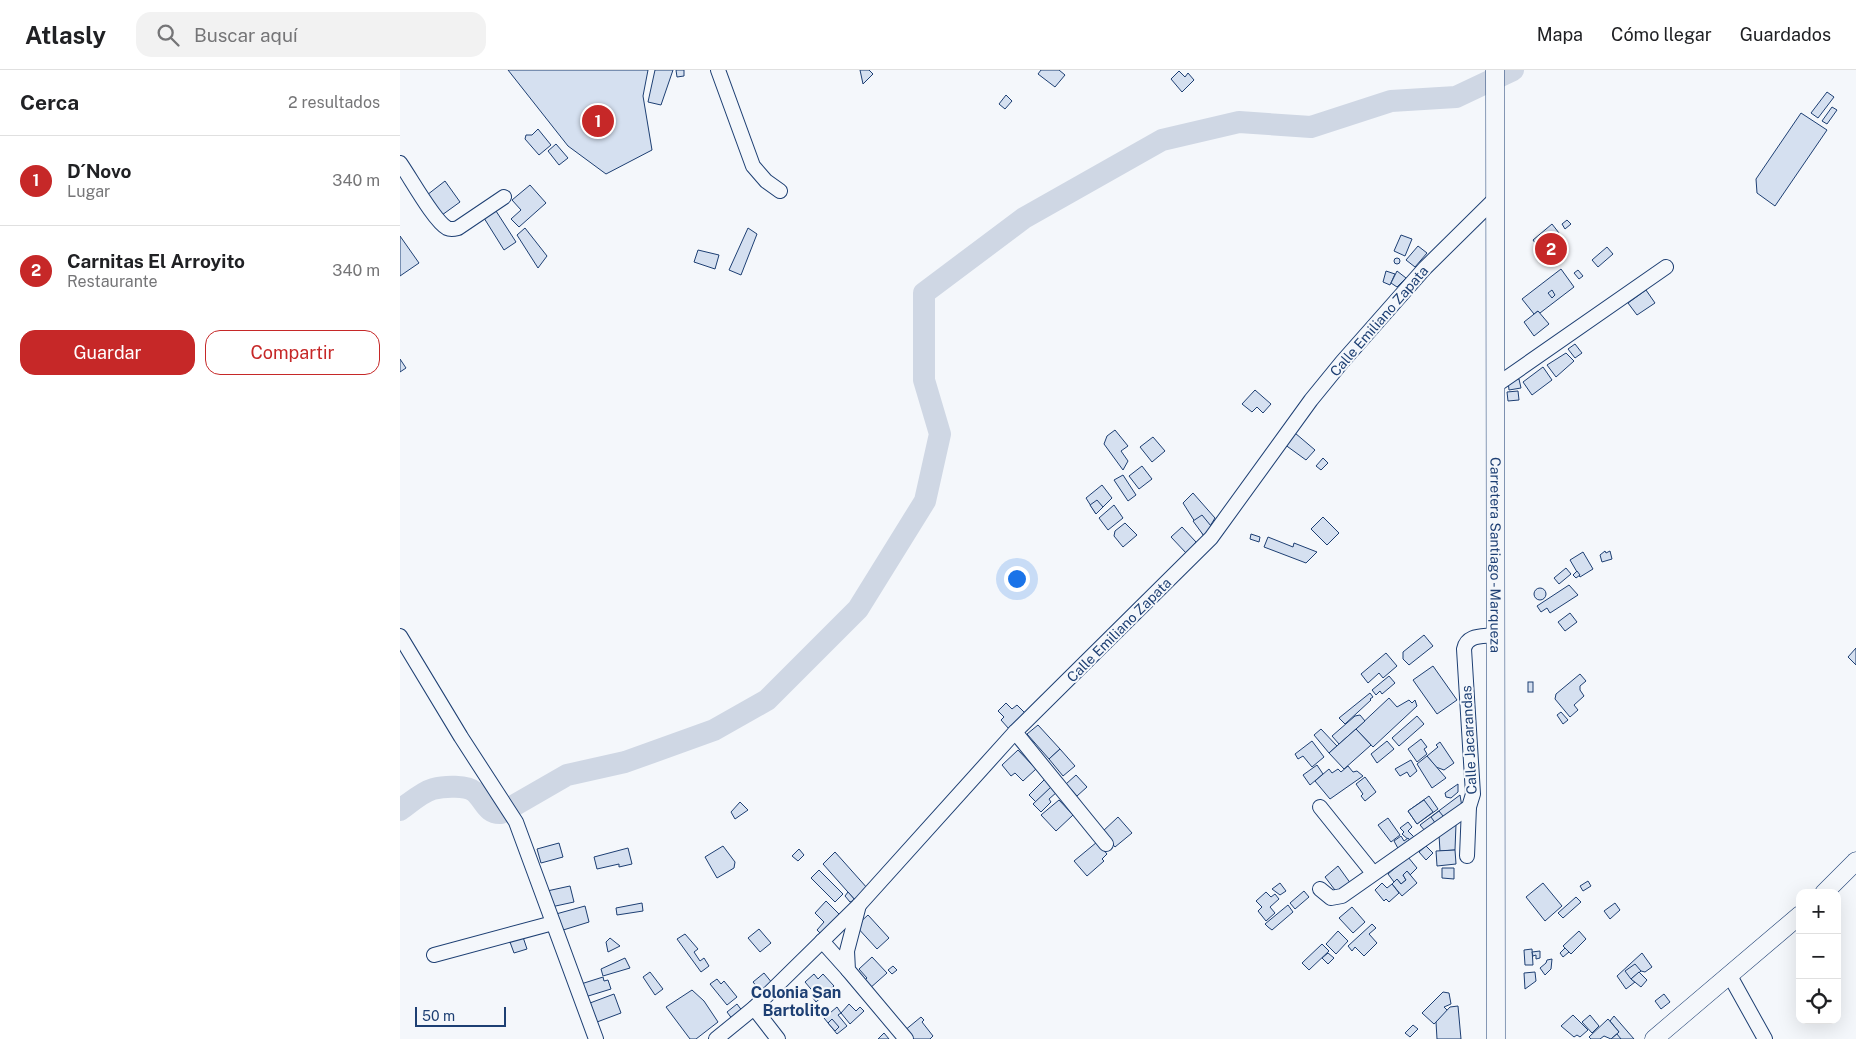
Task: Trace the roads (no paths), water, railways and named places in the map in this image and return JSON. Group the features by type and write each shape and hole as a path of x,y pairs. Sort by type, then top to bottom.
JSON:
{"main road":[{"name":"Carretera Santiago - Marqueza","path":"1495,70 1496,1039"},
{"path":"1828,889 1856,861"},
{"path":"1654,1039 1796,919"}],"street":[{"path":"718,70 752,166 766,181 780,191"},
{"path":"400,163 436,218 445,228 451,230 458,228 504,197"},
{"name":"Calle Emiliano Zapata","path":"716,1039 754,1008 860,904 1015,732 1211,538 1311,400 1342,362 1432,261 1496,198"},
{"path":"1494,386 1666,267"},
{"name":"Calle Jacarandas","path":"1320,889 1325,895 1337,898 1469,807 1473,794 1464,649 1465,644 1472,638 1495,635"},
{"path":"400,636 461,737 506,803 516,822 596,1039"},
{"path":"1015,732 1106,844"},
{"path":"1320,807 1373,873"},
{"path":"1467,856 1469,807"},
{"path":"848,970 847,951 860,904"},
{"path":"434,955 553,923"},
{"path":"822,942 906,1039"},
{"path":"1730,976 1765,1039"},
{"path":"754,1008 778,1039"}],"waterway":[{"path":"400,810 429,790 455,787 467,788 475,792 489,809 496,813 501,813 567,775 625,762 714,730 767,700 858,609 925,501 940,434 924,380 924,293 1024,218 1162,140 1239,122 1311,127 1391,101 1456,97 1513,70"}],"place":[{"name":"D´Novo","path":"598,121"},
{"name":"Carnitas El Arroyito","path":"1551,249"}],"district":[{"name":"Colonia San Bartolito","path":"796,1001"}]}
